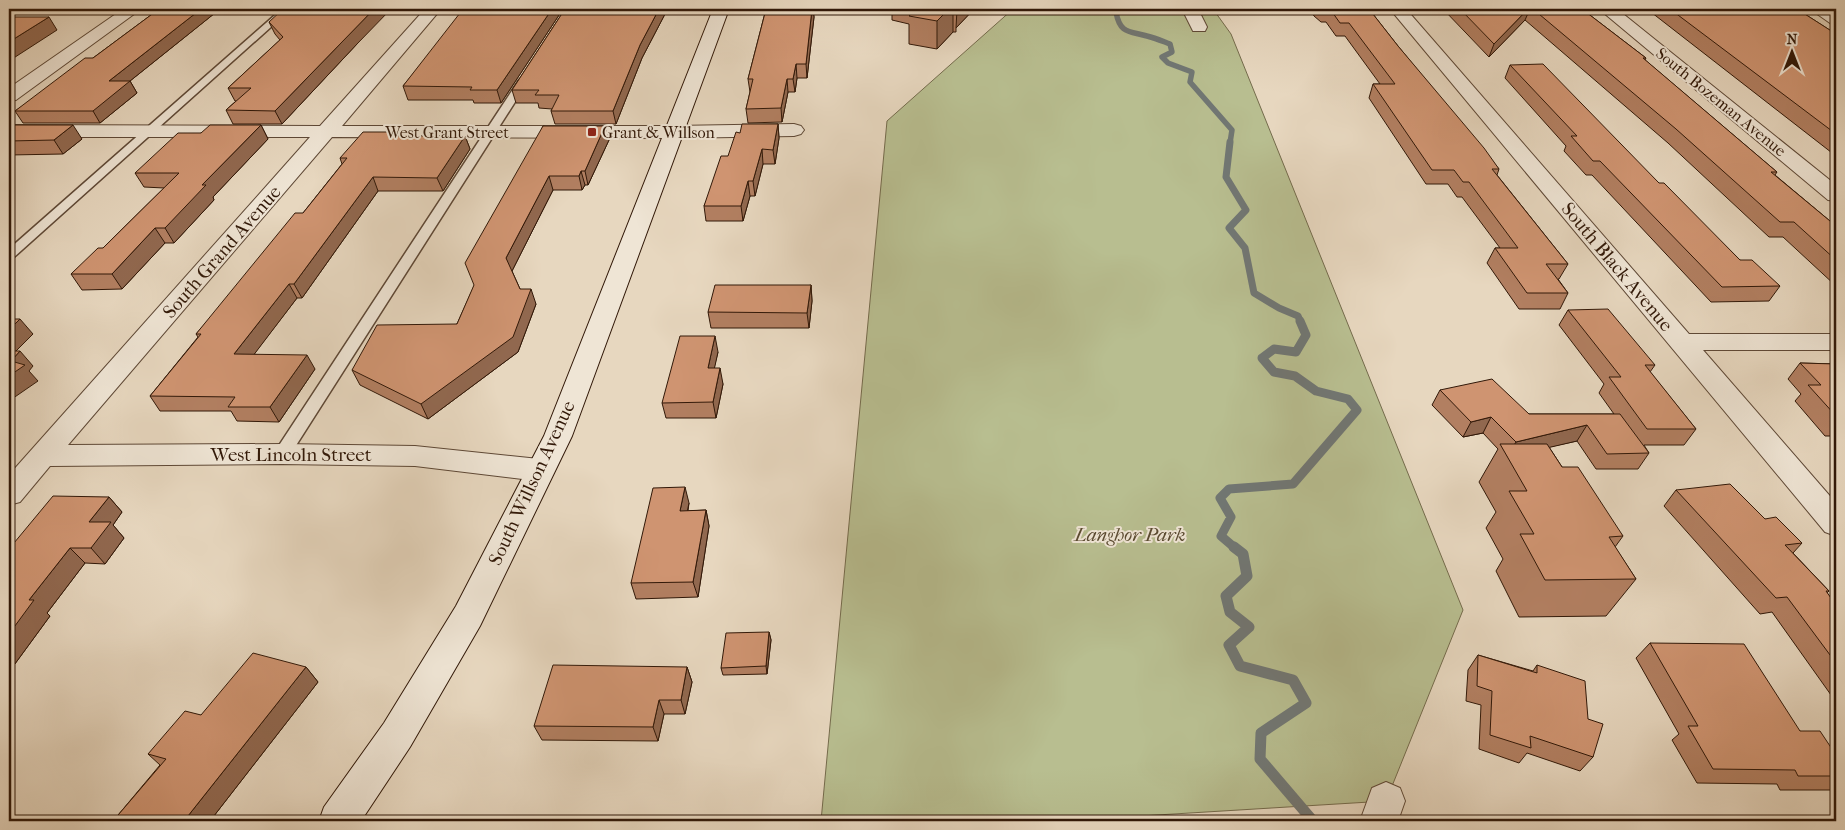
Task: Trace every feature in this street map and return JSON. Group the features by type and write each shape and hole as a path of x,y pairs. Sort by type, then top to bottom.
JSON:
{"street":[{"path":"9,96 133,9"},
{"name":"South Grand Avenue","path":"9,494 433,9"},
{"name":"South Willson Avenue","path":"338,821 397,735 468,616 558,436 721,9"},
{"path":"1190,9 1199,26"},
{"name":"South Black Avenue","path":"1398,9 1836,524"},
{"name":"South Bozeman Avenue","path":"1607,9 1836,195"},
{"path":"1818,9 1836,20"},
{"name":"West Grant Street","path":"9,131 673,132 794,130"},
{"path":"1681,342 1836,342"},
{"name":"West Lincoln Street","path":"42,456 282,454 415,456 540,470"}],"lane":[{"path":"9,255 288,9"},
{"path":"282,454 533,66"}],"green space":[{"name":"Langhor Park","path":"1013,9 1213,9 1231,34 1463,610 1386,801 1059,821 821,821 887,121"}],"building":[{"path":"159,9 201,9 109,81 130,81 93,111 15,111 85,58 93,58"},
{"path":"283,9 374,9 275,111 226,110 251,88 228,88 283,37 269,22"},
{"path":"467,9 552,9 497,90 470,90 472,87 403,86 460,13"},
{"path":"565,9 659,9 640,45 613,111 551,111 559,95 535,95 539,90 512,90"},
{"path":"766,9 812,9 806,64 796,64 793,79 787,79 781,108 746,109 753,79 748,79"},
{"path":"917,9 949,9 937,21 909,16"},
{"path":"1330,9 1369,9 1484,148 1499,169 1492,169 1568,264 1546,264 1568,293 1527,293 1495,248 1518,248 1469,182 1463,182 1454,170 1432,170 1373,84 1395,84 1349,23 1340,23"},
{"path":"1460,9 1528,9 1494,44"},
{"path":"1533,9 1582,9 1646,58 1643,58 1777,172 1771,172 1836,226 1836,260 1794,222 1780,222 1676,129"},
{"path":"1670,9 1797,9 1836,34 1836,134"},
{"path":"9,17 49,17 9,42"},
{"path":"1543,64 1659,183 1664,183 1740,260 1752,260 1780,286 1722,287 1600,161 1593,161 1571,136 1577,136 1510,65"},
{"path":"742,124 778,124 773,150 762,149 753,181 748,181 741,206 704,206 721,156 728,156 736,132 740,133"},
{"path":"9,125 73,125 54,140 9,141"},
{"path":"210,125 261,125 202,185 206,185 165,228 155,228 112,274 71,274 98,248 103,248 179,173 135,173 178,133 201,133"},
{"path":"543,126 605,126 585,171 581,171 579,176 549,176 506,258 520,289 531,289 513,337 421,404 352,370 377,325 457,324 474,285 465,263"},
{"path":"363,132 398,132 395,136 465,136 437,178 373,177 294,284 289,284 234,354 307,355 270,407 228,407 235,397 150,396 201,334 196,334 295,213 303,213 347,158 340,158"},
{"path":"715,285 811,285 807,313 708,312"},
{"path":"1608,309 1655,365 1645,365 1696,429 1647,429 1609,377 1621,377 1568,310"},
{"path":"9,319 20,319 9,330"},
{"path":"680,336 715,336 708,368 720,368 713,402 662,403"},
{"path":"9,351 20,351 11,361 25,365 9,376"},
{"path":"1800,363 1836,364 1836,416 1808,385 1821,385"},
{"path":"1492,379 1529,414 1620,414 1649,453 1607,454 1587,425 1516,442 1491,417 1471,422 1440,390"},
{"path":"1500,444 1547,444 1562,467 1578,467 1623,536 1609,537 1636,579 1545,580 1520,534 1534,534 1509,491 1527,491"},
{"path":"1730,484 1765,519 1776,517 1802,543 1785,545 1829,591 1826,591 1836,605 1836,663 1787,597 1776,598 1676,490"},
{"path":"685,487 680,511 706,510 693,582 631,583 653,488"},
{"path":"53,496 109,497 89,522 111,522 91,548 70,548 29,600 34,600 9,634 9,549"},
{"path":"769,632 766,666 721,668 726,633"},
{"path":"1650,643 1744,644 1800,731 1820,731 1836,755 1836,776 1798,776 1795,770 1713,769 1688,726 1698,726"},
{"path":"253,653 306,667 184,821 167,818 164,821 113,821 166,759 148,754 185,711 201,715"},
{"path":"1478,655 1537,673 1537,665 1585,681 1588,719 1603,724 1593,757 1530,736 1531,748 1490,735 1492,691 1477,686"},
{"path":"553,665 687,667 681,700 659,700 653,727 534,726"}],"waterway":[{"path":"1136,9 1116,12 1120,24 1130,32 1170,44 1172,52 1162,57 1168,63 1192,72 1190,82 1232,130 1230,143"},
{"path":"1230,142 1226,177 1246,210 1229,228 1245,248 1254,293 1279,308 1298,316 1301,323"},
{"path":"1235,548 1221,536 1231,517 1220,498 1229,489 1293,484 1357,410 1348,399 1316,391 1295,376 1274,372 1262,358 1274,349 1296,352 1306,335 1300,321"},
{"path":"1234,547 1243,554 1247,576 1226,596 1230,612 1249,627 1229,645 1240,666 1293,680 1306,703 1261,733 1260,759 1313,821"}],"place":[{"name":"Grant & Willson","path":"592,132"}]}
